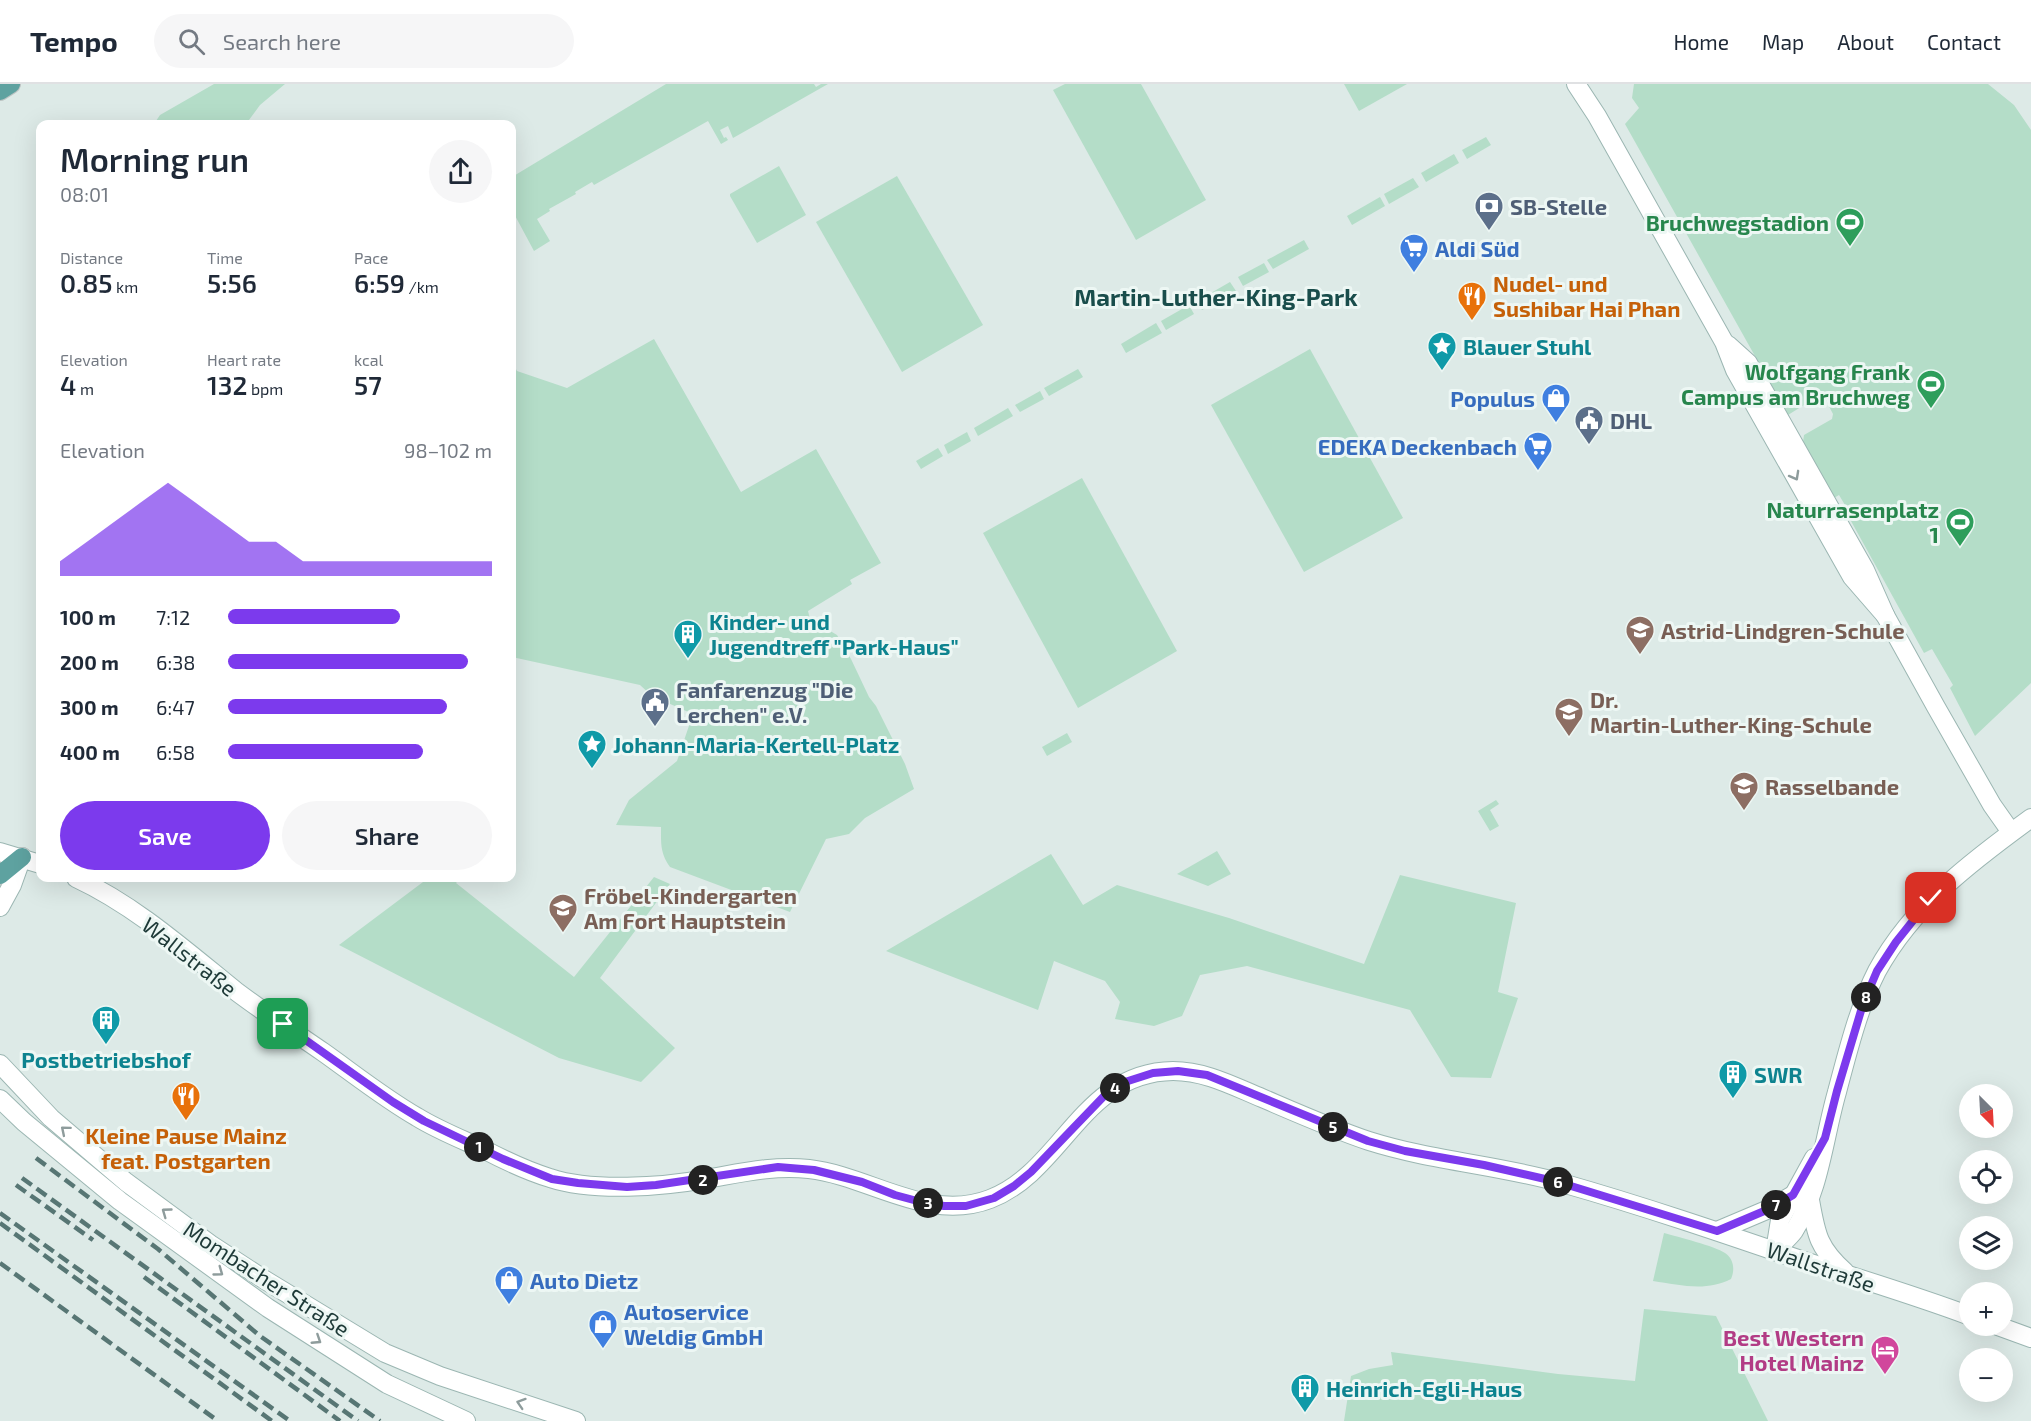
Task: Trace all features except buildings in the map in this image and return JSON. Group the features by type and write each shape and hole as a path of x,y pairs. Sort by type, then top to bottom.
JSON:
{"main road":[{"path":"0,91 10,84"},
{"path":"0,875 22,857"}],"street":[{"path":"1576,84 1597,116 1724,342 1748,363 1865,570 1885,615 1992,805 2011,832"},
{"path":"1587,84 1597,116"},
{"path":"1775,1251 1793,1232 1802,1197 1825,1138 1863,1004 1877,971 1896,942 1931,898 1952,878 2031,818"},
{"path":"0,852 36,862"},
{"path":"0,907 12,885 22,857"},
{"name":"Wallstraße","path":"84,882 111,896 163,933 245,998 393,1102 424,1121 503,1159 552,1179 627,1187 656,1185 778,1167 814,1170 843,1177 921,1202 944,1206 966,1206 994,1198 1014,1186 1031,1172 1107,1093 1125,1082 1153,1073 1178,1071 1207,1075 1368,1141 1405,1151 1558,1182 1717,1231 1959,1312"},
{"name":"Mombacher Straße","path":"0,1064 51,1118 126,1182 210,1244 265,1280 385,1353 440,1376 576,1421"},
{"name":"Mombacher Straße","path":"0,1099 24,1122 120,1201 268,1308 387,1384 466,1421"},
{"path":"1717,1231 1802,1197"},
{"path":"1802,1197 1824,1250 1848,1275"},
{"path":"2013,1331 2031,1338"}],"green space":[{"path":"214,84 285,84 260,105 249,120 157,120 160,115"},
{"path":"666,84 814,84 816,87 828,84 733,138 728,126 720,130 724,138 728,140 721,144 708,121 594,185 592,182 537,219 550,241 534,251 516,217 516,175"},
{"path":"1065,84 1141,84 1206,200 1136,240 1053,90"},
{"path":"1344,84 1407,84 1359,111"},
{"name":"Wolfgang Frank Campus am Bruchweg","path":"1634,84 1988,84 2014,105 2031,130 2031,683 1975,736 1950,688 1953,685 1932,649 1924,653 1846,512 1845,505 1839,495 1834,498 1803,442 1804,435 1832,419 1833,414 1824,397 1788,415 1625,124 1639,108 1632,98"},
{"path":"1486,137 1491,145 1467,159 1462,150"},
{"path":"1454,154 1459,163 1426,182 1421,173"},
{"path":"779,166 806,215 757,243 730,194"},
{"path":"897,176 983,325 902,372 816,222"},
{"path":"1413,178 1419,187 1389,204 1384,194"},
{"path":"1380,197 1385,206 1352,225 1347,216"},
{"path":"1304,240 1309,249 1273,269 1267,260"},
{"path":"1264,263 1269,272 1243,286 1238,277"},
{"path":"1230,282 1236,291 1202,310 1197,301"},
{"path":"1189,305 1194,314 1166,330 1161,321"},
{"path":"1156,323 1162,333 1126,353 1121,344"},
{"path":"654,339 741,492 816,449 881,563 850,580 852,584 808,611 810,619 837,635 905,764 914,789 865,818 849,834 826,839 790,912 670,867 663,852 661,827 616,825 629,800 677,761 693,714 652,696 640,685 516,658 516,369 567,388"},
{"path":"1310,349 1403,518 1304,572 1211,405"},
{"path":"1078,369 1083,377 1049,396 1044,388"},
{"path":"1040,391 1044,399 1020,412 1015,405"},
{"path":"1008,408 1013,416 978,436 974,428"},
{"path":"967,432 971,441 948,454 944,445"},
{"path":"938,448 943,456 921,469 916,461"},
{"path":"1082,478 1177,651 1078,708 983,533"},
{"path":"1067,733 1072,742 1047,756 1042,747"},
{"path":"1496,800 1499,804 1490,810 1499,826 1490,831 1478,811"},
{"path":"1217,851 1231,874 1208,886 1177,874"},
{"path":"1051,854 1083,905 1117,885 1229,918 1364,964 1400,875 1516,903 1498,992 1518,998 1491,1078 1451,1077 1410,1010 1247,966 1200,975 1182,1016 1154,1026 1115,1019 1120,1002 1105,981 1054,961 1038,1010 886,951"},
{"path":"654,877 670,884 600,978 675,1048 641,1082 559,1058 339,945 423,882 457,882 574,977"},
{"path":"1664,1233 1725,1253 1733,1265 1731,1279 1702,1286 1683,1286 1653,1281"},
{"path":"1644,1309 1716,1316 1768,1421 1344,1421 1351,1376 1369,1369 1393,1365 1391,1352 1558,1374 1635,1381"}],"railway":[{"path":"36,1158 158,1249 260,1336 380,1421"},
{"path":"22,1178 358,1421"},
{"path":"16,1185 93,1240"},
{"path":"0,1213 290,1421"},
{"path":"0,1223 272,1421"},
{"path":"0,1263 218,1421"},
{"path":"144,1277 340,1421"}],"place":[{"name":"SB-Stelle","path":"1489,232"},
{"name":"Bruchwegstadion","path":"1850,248"},
{"name":"Aldi Süd","path":"1414,274"},
{"name":"Nudel- und Sushibar Hai Phan","path":"1472,322"},
{"name":"Blauer Stuhl","path":"1442,372"},
{"name":"Wolfgang Frank Campus am Bruchweg","path":"1931,410"},
{"name":"Populus","path":"1556,424"},
{"name":"DHL","path":"1589,446"},
{"name":"EDEKA Deckenbach","path":"1538,472"},
{"name":"Naturrasenplatz 1","path":"1960,548"},
{"name":"Astrid-Lindgren-Schule","path":"1640,656"},
{"name":"Kinder- und Jugendtreff \"Park-Haus\"","path":"688,660"},
{"name":"Fanfarenzug \"Die Lerchen\" e.V.","path":"655,728"},
{"name":"Dr. Martin-Luther-King-Schule","path":"1569,738"},
{"name":"Johann-Maria-Kertell-Platz","path":"592,770"},
{"name":"Rasselbande","path":"1744,812"},
{"name":"Fröbel-Kindergarten Am Fort Hauptstein","path":"563,934"},
{"name":"Postbetriebshof","path":"106,1046"},
{"name":"SWR","path":"1733,1100"},
{"name":"Kleine Pause Mainz feat. Postgarten","path":"186,1122"},
{"name":"Auto Dietz","path":"509,1306"},
{"name":"Autoservice Weldig GmbH","path":"603,1350"},
{"name":"Best Western Hotel Mainz","path":"1885,1376"},
{"name":"Heinrich-Egli-Haus","path":"1305,1414"}],"district":[{"name":"Martin-Luther-King-Park","path":"1216,296"}],"route":[{"path":"283,1024 393,1102 424,1121 503,1159 552,1179 578,1183 627,1187 656,1185 703,1180 778,1167 814,1170 862,1182 921,1202 944,1206 966,1206 994,1198 1014,1186 1031,1172 1107,1093 1125,1082 1153,1073 1178,1071 1207,1075 1368,1141 1405,1151 1484,1165 1558,1182 1717,1231 1769,1209 1793,1195 1825,1138 1863,1004 1877,971 1896,942 1931,898"}]}
